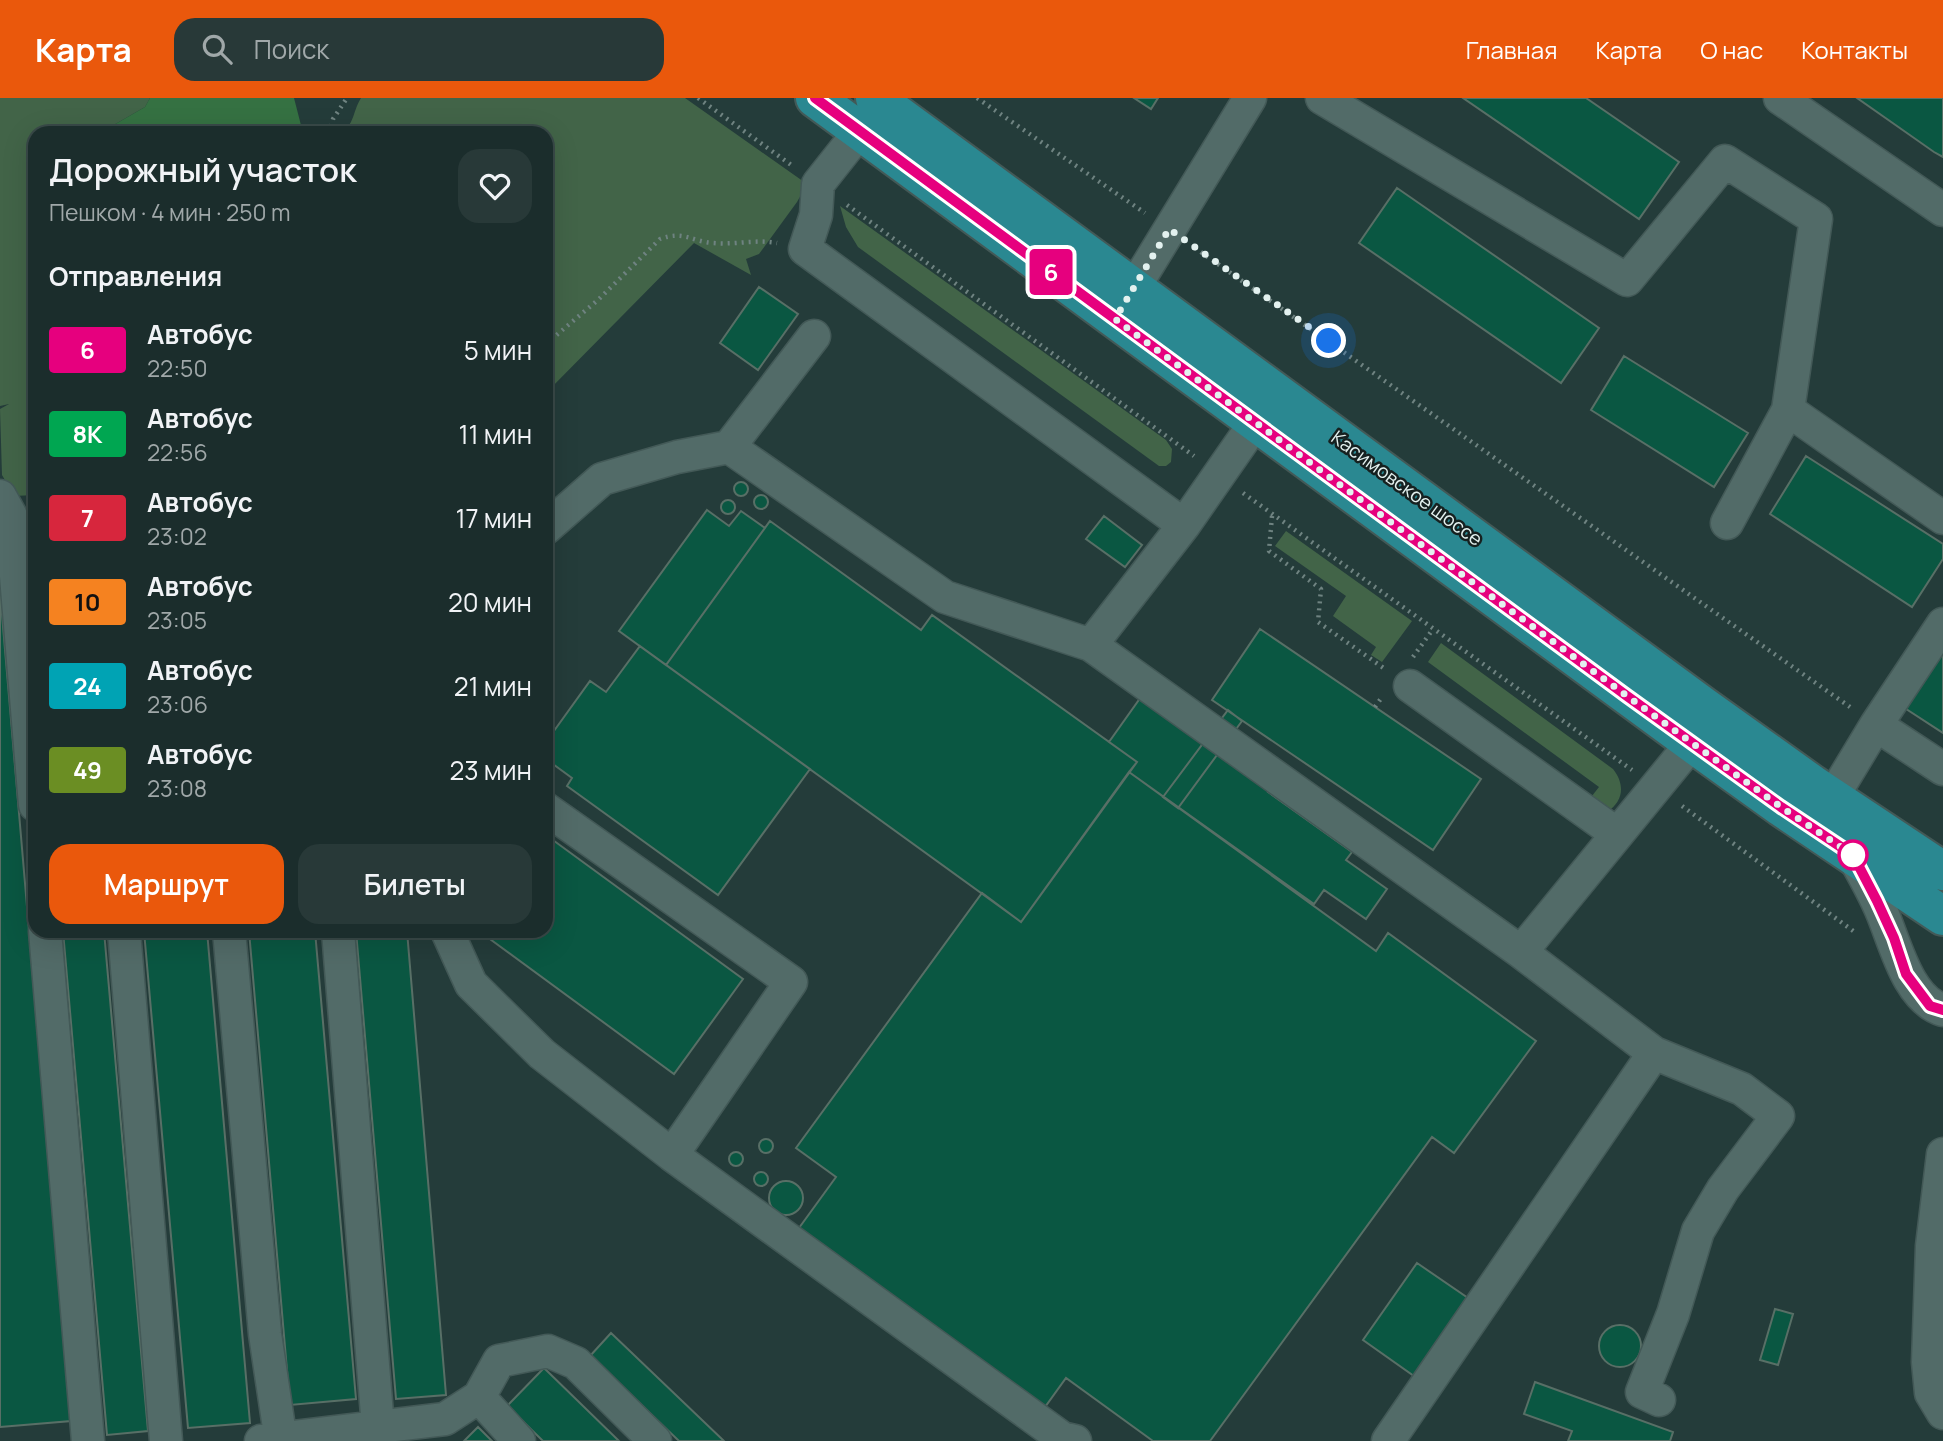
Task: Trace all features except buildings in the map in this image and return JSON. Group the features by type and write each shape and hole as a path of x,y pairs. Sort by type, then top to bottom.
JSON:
{"main road":[{"name":"Касимовское шоссе","path":"814,98 867,115 1125,303 1832,798 1943,871"},
{"name":"Касимовское шоссе","path":"1125,303 1255,423 1692,743 1943,916"}],"street":[{"path":"1125,303 1250,98"},
{"path":"1322,98 1627,280 1725,161 1816,219 1788,410 1727,523"},
{"path":"1780,98 1943,210"},
{"path":"867,115 818,184 816,215 805,249 1184,525"},
{"path":"553,522 602,480 677,457 729,447 814,336"},
{"path":"1788,410 1943,518"},
{"path":"1091,645 1184,525 1255,423"},
{"path":"729,447 945,597 1091,645 1521,952 1654,1053 1742,1089 1778,1116 1723,1189 1698,1231 1673,1314 1642,1392 1659,1400"},
{"path":"15,509 28,634"},
{"path":"1832,798 1876,725 1943,624"},
{"path":"1410,686 1617,834"},
{"path":"1876,725 1943,769"},
{"path":"1521,952 1692,743"},
{"path":"553,814 791,982 672,1155"},
{"path":"1853,855 1888,925 1906,974 1930,1006 1943,1010"},
{"path":"47,938 88,1441"},
{"path":"125,938 166,1441"},
{"path":"230,938 273,1440 391,1431 445,1419 479,1397 499,1361 548,1352 576,1363 655,1441"},
{"path":"339,938 391,1431"},
{"path":"450,938 471,984 542,1054 672,1155 1062,1438 1075,1441"},
{"path":"1388,1441 1654,1053"},
{"path":"1943,1154 1932,1246 1928,1362 1931,1393 1943,1413"},
{"path":"479,1397 519,1441"}],"path":[{"path":"332,126 347,98"},
{"path":"698,98 1272,515 1656,787 1865,941"},
{"path":"977,98 1169,229 1876,725"},
{"path":"553,338 599,299 660,239 672,234 711,243 769,242 805,249"},
{"path":"1272,515 1269,551 1321,589 1318,622 1410,686"}],"green space":[{"path":"0,98 150,98 145,107 112,126 28,126 28,495 14,496 2,475 0,409 9,404 0,406"},
{"path":"150,98 294,98 301,126 112,126 145,107"},
{"path":"361,98 685,98 807,184 759,254 746,259 751,275 694,243 553,386 553,126 348,126"},
{"path":"840,206 1166,440 1172,449 1171,462 1166,466 1159,466 858,247 846,227"},
{"path":"1286,531 1412,621 1382,662 1371,655 1376,647 1333,616 1346,596 1275,546"},
{"path":"1441,643 1613,769 1620,780 1621,792 1613,808 1607,812 1588,801 1599,787 1428,662"}],"bus line":[{"name":"6","path":"815,98 1627,696 1781,807 1853,855 1894,938 1906,974 1930,1006 1943,1010"}],"route":[{"path":"1329,341 1169,229 1115,319 1627,696 1781,807 1853,855"}]}
